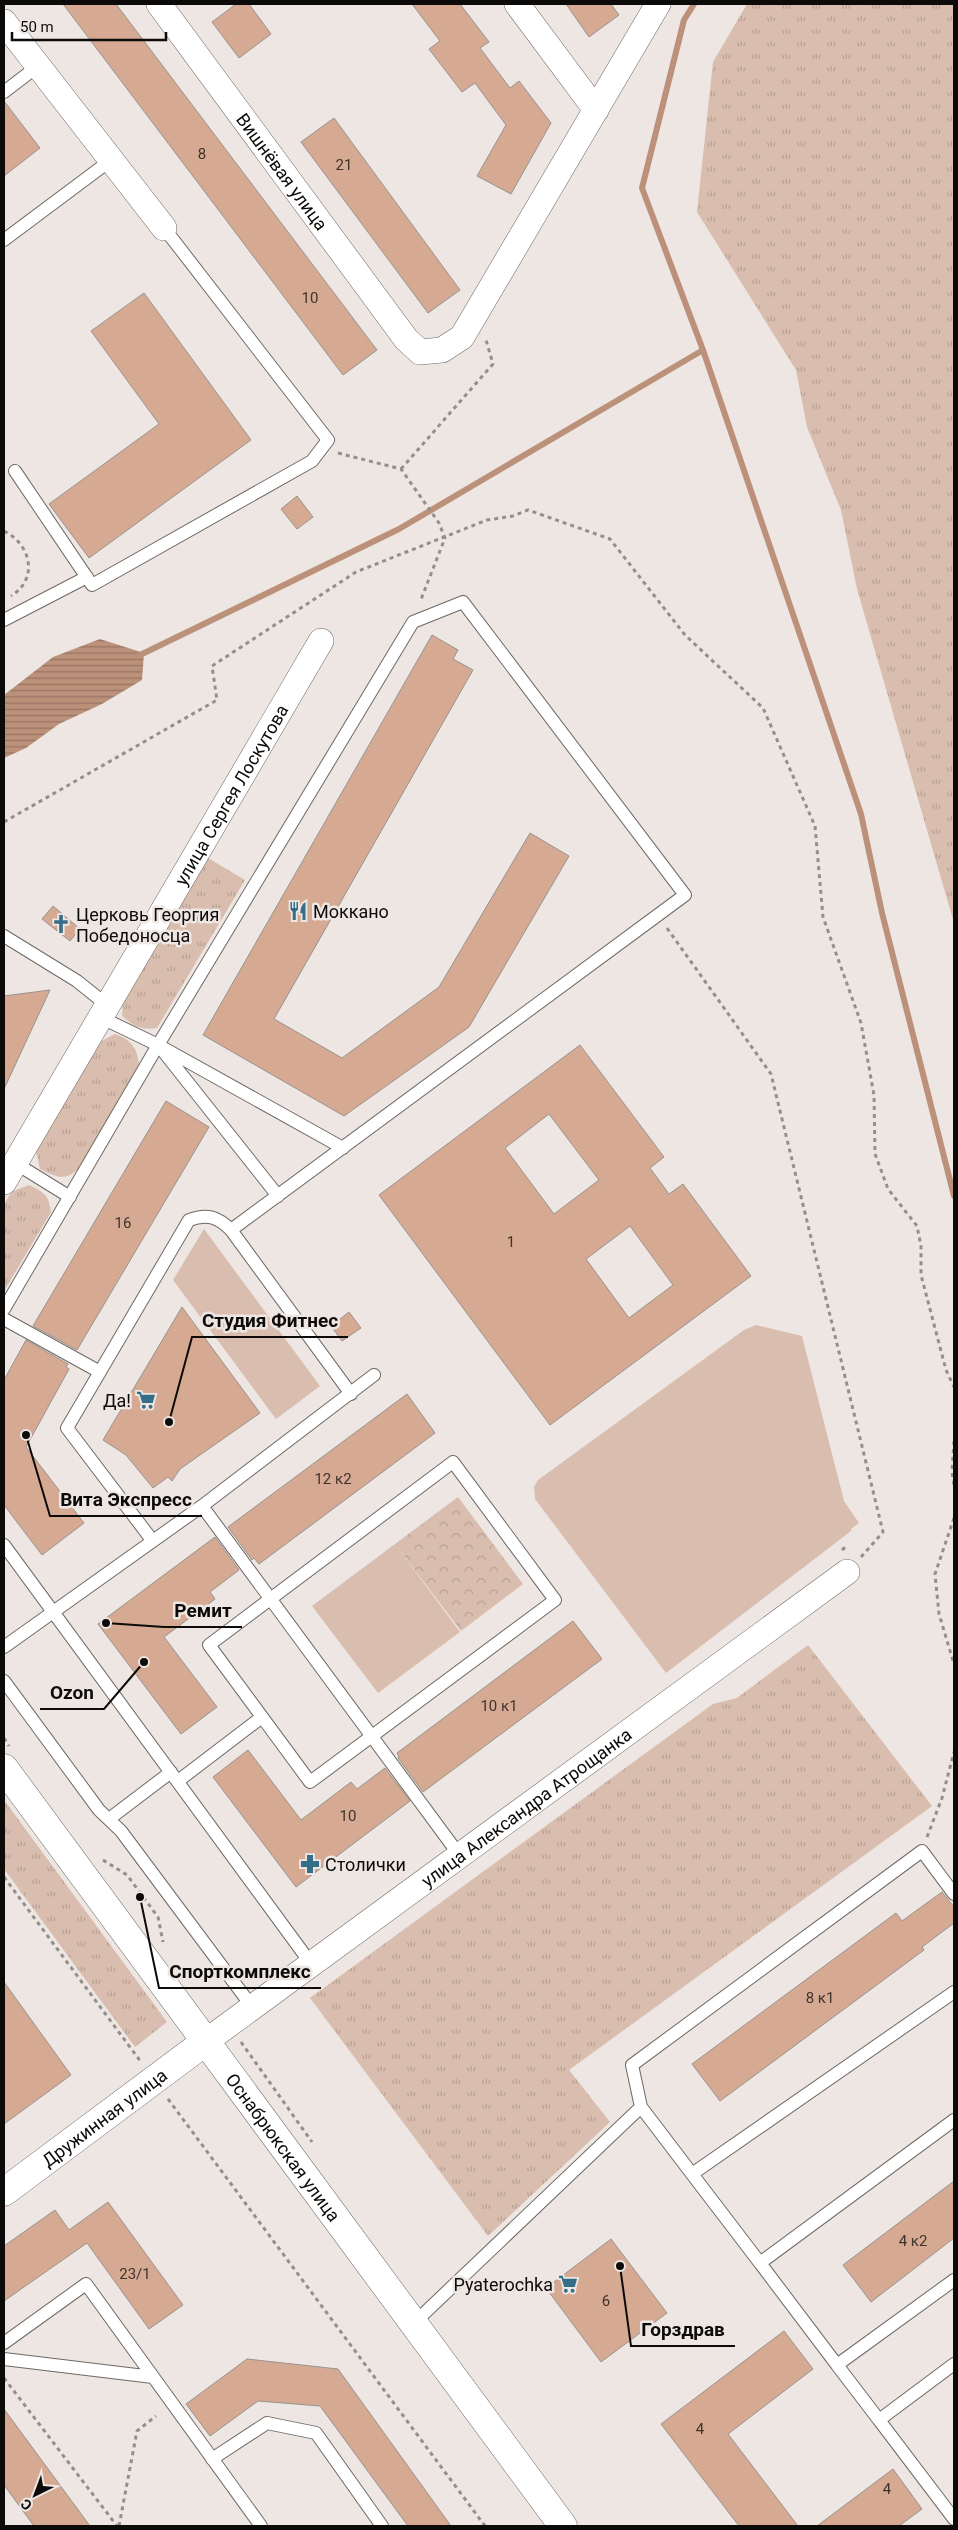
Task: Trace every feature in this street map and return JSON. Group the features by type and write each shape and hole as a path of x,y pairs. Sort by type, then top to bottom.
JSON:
{"street":[{"name":"Вишнёвая улица","path":"159,4 406,339 420,352 442,350 462,338 470,323"},
{"path":"517,4 596,110"},
{"path":"470,323 658,4"},
{"path":"4,22 164,228"},
{"name":"улица Сергея Лоскутова","path":"8,1172 321,641"},
{"name":"улица Александра Атрощанка","path":"205,2042 847,1572"},
{"name":"Оснабрюкская улица","path":"4,1768 562,2526"},
{"name":"Дружинная улица","path":"4,2192 205,2042"}],"lane":[{"path":"4,92 38,66"},
{"path":"4,240 111,160"},
{"path":"15,470 92,585 312,461 328,440 164,228"},
{"path":"4,620 87,577"},
{"path":"4,1309 158,1046 413,622 463,602 685,895 231,1230"},
{"path":"4,936 77,981 104,1011 158,1046 343,1148"},
{"path":"158,1046 278,1196"},
{"path":"8,1172 70,1196"},
{"path":"152,1540 67,1428 189,1220 202,1215 222,1221 231,1230 351,1394"},
{"path":"4,1319 100,1372"},
{"path":"4,1647 53,1610 202,1506 374,1376"},
{"path":"453,1462 555,1600 310,1782 209,1645 270,1598 453,1462"},
{"path":"202,1506 460,1856"},
{"path":"4,1545 312,1965"},
{"path":"4,1681 99,1810 121,1831 253,2008"},
{"path":"108,1819 262,1717"},
{"path":"954,1894 922,1851 632,2065 641,2107 954,2519"},
{"path":"692,2174 954,1992"},
{"path":"413,2324 641,2107"},
{"path":"760,2263 954,2120"},
{"path":"838,2365 954,2280"},
{"path":"4,2343 86,2284 260,2526"},
{"path":"4,2359 153,2377"},
{"path":"879,2420 954,2364"},
{"path":"212,2459 267,2423 316,2433 382,2526"}],"path":[{"path":"402,469 493,364 488,342 470,323"},
{"path":"322,449 402,469 439,523 445,538 413,622"},
{"path":"4,822 217,700 212,666 356,572 487,520 513,516 528,510 610,538 685,635 763,708 815,826 822,917 861,1023 874,1095 875,1154 888,1189 917,1226 921,1246 921,1275 946,1370 954,1387"},
{"path":"4,531 16,537 25,551 29,568 26,583 4,600"},
{"path":"657,915 771,1074 883,1532 847,1572"},
{"path":"954,1440 952,1472 954,1485"},
{"path":"954,1518 935,1574 939,1614 954,1664"},
{"path":"922,1851 942,1798 954,1752"},
{"path":"4,1877 485,2526"},
{"path":"4,2378 118,2526"},
{"path":"118,2526 137,2431 156,2416"}],"green space":[{"path":"747,4 954,4 954,923 857,589 841,510 807,427 796,370 697,212 713,62"},
{"path":"208,858 245,880 157,1028 147,1029 138,1027 122,1016 123,1001"},
{"path":"115,1034 132,1045 137,1053 139,1064 79,1168 65,1177 56,1176 40,1169 36,1151 98,1043"},
{"path":"29,1185 45,1195 51,1212 4,1291 4,1205 11,1192"},
{"path":"204,1229 320,1386 276,1419 173,1280"},
{"path":"756,1325 802,1336 844,1501 859,1523 666,1673 535,1499 534,1487 538,1480 744,1330"},
{"path":"458,1497 523,1584 461,1631 395,1544"},
{"path":"395,1544 460,1632 378,1693 312,1606"},
{"path":"808,1645 932,1806 569,2070 610,2122 488,2236 310,1998 713,1704 737,1698"},
{"path":"4,1800 167,2022 135,2047 4,1869"}],"shaded area":[{"path":"100,639 144,653 142,680 102,704 59,724 26,748 4,758 4,695 53,657"}],"building":[{"path":"63,4 116,4 377,350 343,375"},
{"path":"236,4 249,4 271,34 239,58 212,22"},
{"path":"412,4 460,4 489,42 480,48 510,88 519,81 551,123 511,194 477,176 506,125 475,83 462,92 429,49 440,41"},
{"path":"566,4 611,4 619,15 589,37"},
{"path":"4,101 40,148 4,176"},
{"path":"334,118 460,290 428,313 301,142"},
{"path":"144,293 251,440 89,558 49,504 159,424 91,331"},
{"path":"297,496 313,517 297,529 281,509"},
{"path":"432,635 458,650 453,659 473,670 274,1019 342,1058 439,987 530,833 569,856 469,1027 344,1116 203,1035"},
{"name":"Церковь Георгия Победоносца","path":"53,906 80,929 70,941 42,919"},
{"path":"50,990 4,1089 4,996"},
{"path":"580,1045 664,1157 650,1168 669,1194 683,1184 751,1276 550,1425 379,1195","holes":["549,1114 599,1180 554,1214 505,1148","630,1226 673,1285 629,1318 586,1259"]},
{"path":"166,1101 209,1127 77,1350 33,1326"},
{"path":"182,1307 260,1413 180,1469 172,1481 168,1477 153,1488 126,1455 103,1440"},
{"path":"349,1312 361,1328 342,1341 331,1326"},
{"path":"26,1340 68,1364 66,1367 69,1369 26,1447 84,1523 42,1555 4,1505 4,1380"},
{"path":"407,1394 435,1433 259,1564 254,1558 252,1560 228,1527"},
{"path":"215,1537 239,1570 210,1592 215,1599 164,1637 217,1707 181,1734 98,1624"},
{"path":"573,1621 602,1659 423,1792 398,1758 397,1753"},
{"path":"248,1750 301,1820 351,1782 357,1789 385,1768 410,1801 296,1887 213,1777"},
{"path":"942,1892 954,1907 954,1923 922,1947 924,1950 720,2101 692,2064 896,1913 902,1921"},
{"path":"4,1982 71,2075 4,2124"},
{"path":"954,2181 954,2238 871,2302 843,2265"},
{"path":"108,2202 183,2305 149,2329 87,2243 4,2301 4,2246 55,2210 69,2230"},
{"path":"611,2239 667,2313 601,2362 546,2288"},
{"path":"784,2331 813,2369 728,2434 798,2526 739,2526 661,2424"},
{"path":"247,2359 338,2369 451,2526 408,2526 320,2406 258,2401 210,2436 186,2404"},
{"path":"4,2409 90,2526 34,2526 4,2485"},
{"path":"893,2469 922,2509 899,2526 817,2526"}],"waterway":[{"path":"694,4 684,20 642,188 703,350 861,814 882,913 954,1196"},
{"path":"138,656 399,529 703,350"}],"place":[{"name":"Моккано","path":"298,911"},
{"name":"Церковь Георгия Победоносца","path":"61,924"},
{"name":"Да!","path":"146,1400"},
{"name":"Студия Фитнес","path":"169,1422"},
{"name":"Вита Экспресс","path":"26,1435"},
{"name":"Ремит","path":"106,1623"},
{"name":"Ozon","path":"144,1662"},
{"name":"Столички","path":"310,1864"},
{"name":"Спорткомплекс","path":"140,1897"},
{"name":"Горздрав","path":"620,2266"},
{"name":"Pyaterochka","path":"568,2284"}]}
